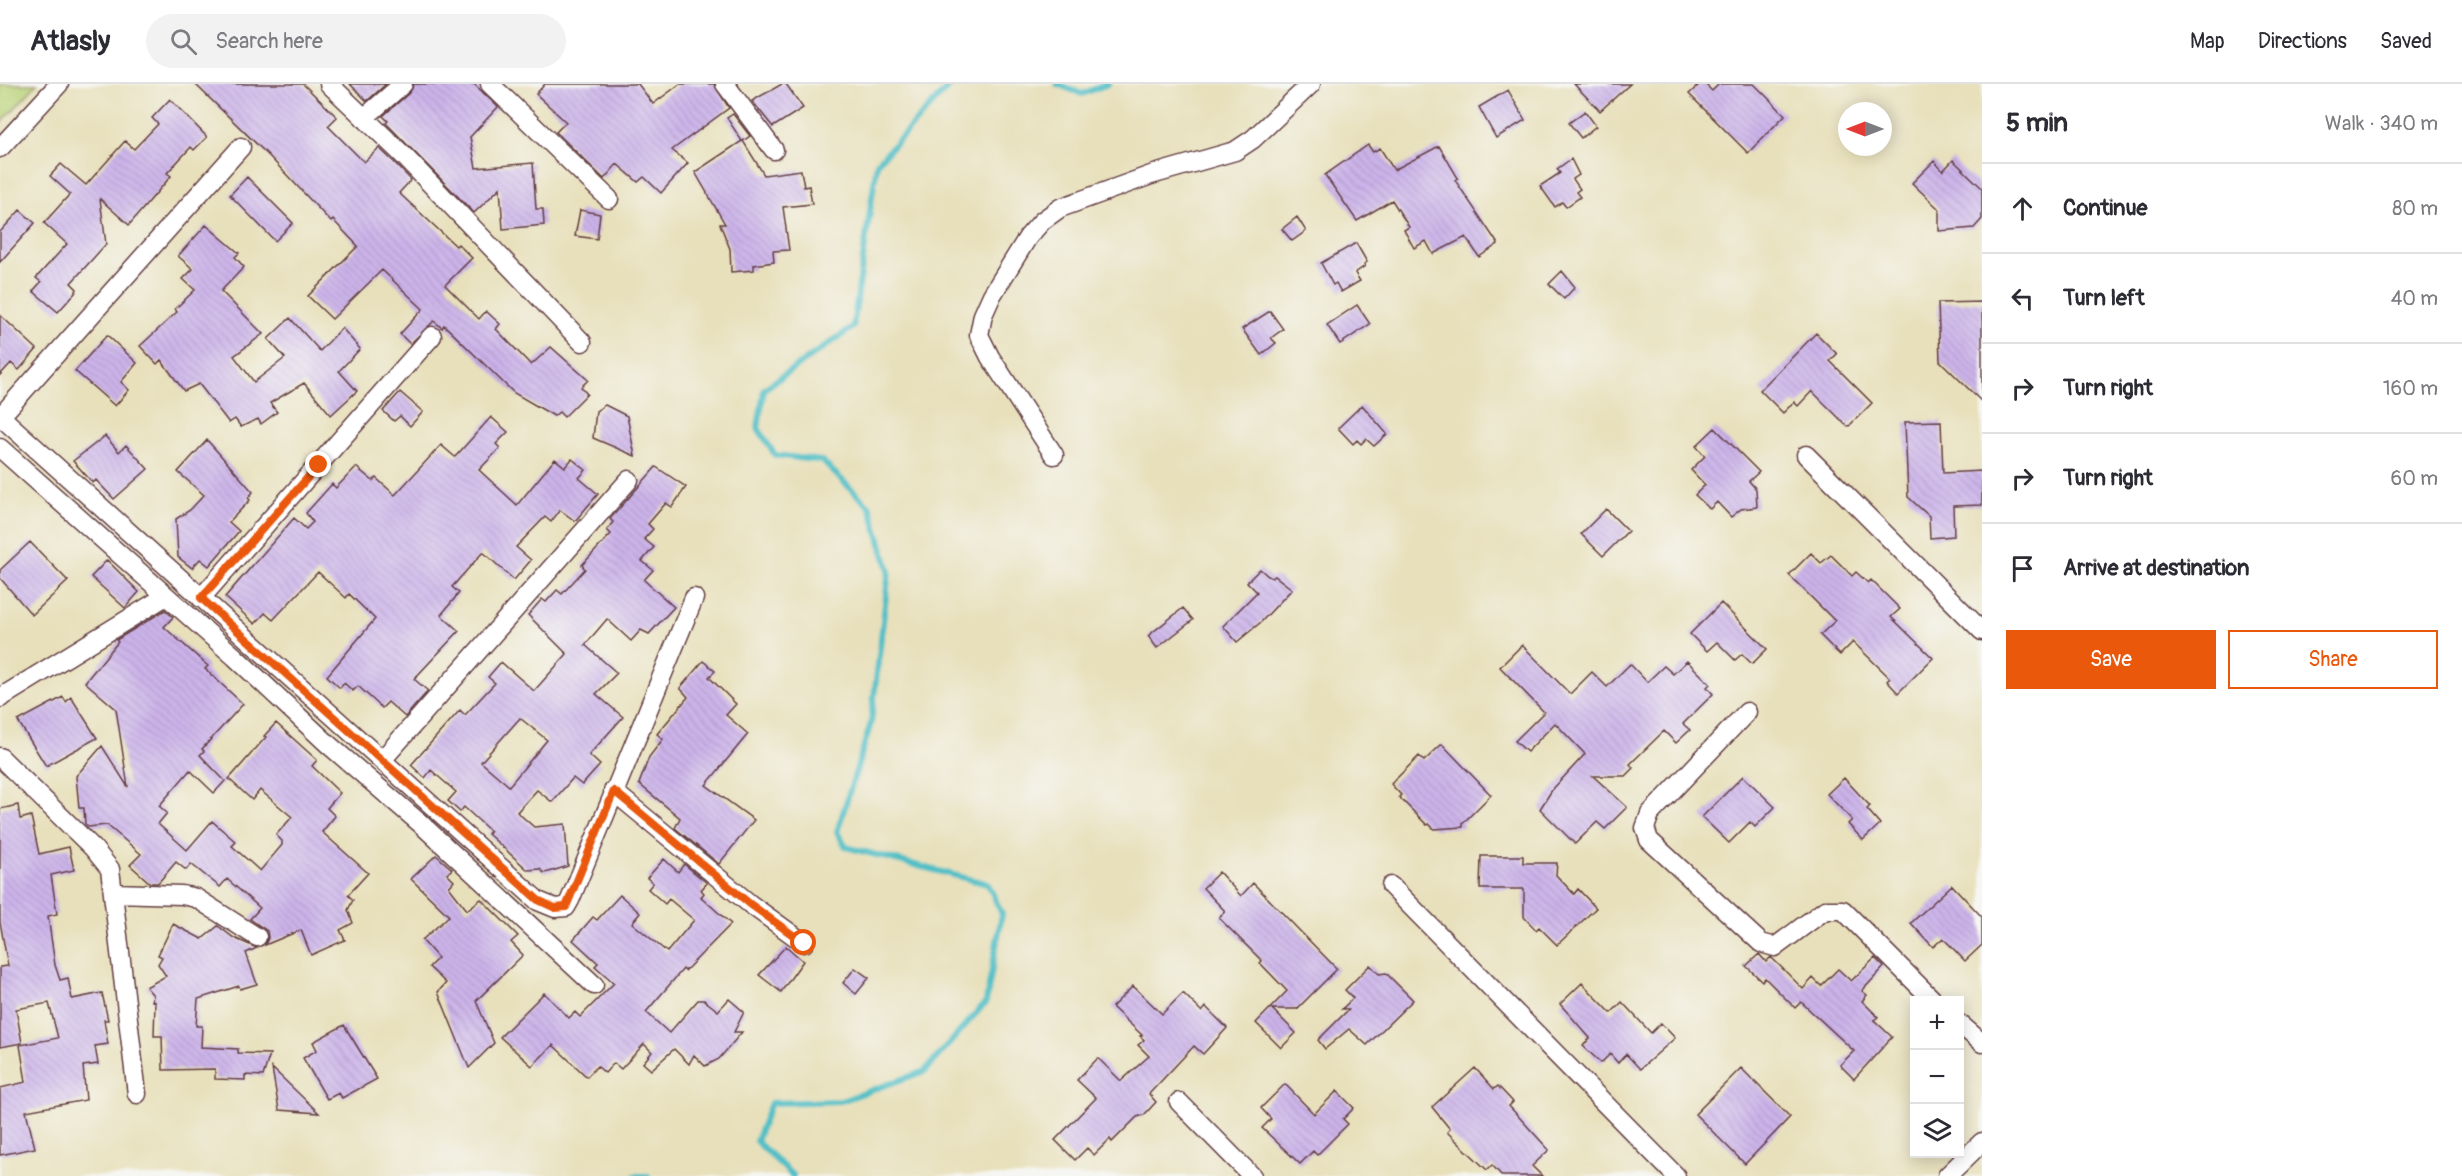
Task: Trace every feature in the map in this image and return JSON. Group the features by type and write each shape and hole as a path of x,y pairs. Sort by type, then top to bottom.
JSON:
{"street":[{"path":"0,148 59,84"},
{"path":"329,84 582,342"},
{"path":"364,118 403,84"},
{"path":"490,84 609,199"},
{"path":"725,84 774,150"},
{"path":"1054,455 990,357 979,335 983,315 992,295 1028,237 1042,221 1060,208 1151,175 1235,151 1260,132 1311,84"},
{"path":"241,147 0,416 538,900 555,908 566,907 570,900 694,598"},
{"path":"201,598 432,336"},
{"path":"0,448 329,745 421,824 594,985"},
{"path":"1806,455 1982,631"},
{"path":"382,760 629,480"},
{"path":"0,698 166,596"},
{"path":"1747,712 1650,814 1645,828 1649,840 1761,943 1776,947 1825,910 1843,910 1929,996"},
{"path":"0,757 104,859 110,869 137,1094"},
{"path":"614,791 750,904 804,943"},
{"path":"1391,886 1676,1176"},
{"path":"113,893 182,895 196,898 257,937"},
{"path":"1964,1028 1982,1043"},
{"path":"1179,1102 1252,1176"},
{"path":"1947,1176 1982,1142"}],"green space":[{"path":"0,84 37,84 0,124"}],"building":[{"path":"195,84 303,84 337,117 328,126 364,162 379,148 411,180 399,193 472,258 445,285 479,319 486,311 500,324 496,329 531,365 551,347 588,380 581,387 587,394 564,417 559,412 554,416 514,393 444,325 442,328 434,321 410,344 400,334 423,309 382,270 332,319 308,296 358,246 333,220 331,222 269,156"},
{"path":"350,84 386,84 367,101"},
{"path":"414,84 474,84 498,107 470,137 476,168 533,163 536,209 543,209 544,225 503,229 500,188 474,213 386,123 388,121 383,116 410,92"},
{"path":"545,84 638,84 653,104 680,84 714,84 729,108 672,150 688,163 661,193 644,177 638,182 617,164 604,179 556,132 566,122 536,94"},
{"path":"786,84 803,108 773,127 752,101"},
{"path":"1574,84 1630,84 1600,111"},
{"path":"1700,84 1705,84 1712,91 1719,84 1754,84 1785,115 1748,153 1689,94"},
{"path":"1508,90 1525,120 1496,138 1479,107"},
{"path":"170,99 207,137 194,150 191,147 167,173 171,176 129,225 100,199 106,244 71,283 77,289 58,312 33,291 41,282 36,278 67,244 44,223 70,194 50,176 61,164 86,185 125,141 134,149 158,124 152,118"},
{"path":"1585,111 1596,126 1581,138 1569,123"},
{"path":"733,114 750,136 743,141 764,175 801,170 804,187 809,186 812,204 783,207 789,250 773,251 774,262 754,265 754,270 731,272 730,249 720,224 725,224 695,172 742,141 727,118"},
{"path":"1368,145 1373,152 1380,148 1394,170 1439,146 1458,178 1455,180 1498,244 1479,257 1466,237 1433,254 1426,241 1414,248 1404,230 1409,227 1392,200 1357,221 1325,175"},
{"path":"1571,159 1579,175 1573,179 1580,189 1576,192 1580,197 1566,207 1562,202 1555,207 1540,186 1560,173 1557,169"},
{"path":"1953,160 1982,188 1982,219 1974,228 1939,231 1939,209 1912,183 1934,161 1943,171"},
{"path":"247,177 293,223 275,241 230,195"},
{"path":"20,210 35,223 0,262 0,232"},
{"path":"580,210 600,214 597,239 575,236"},
{"path":"1297,217 1306,231 1292,241 1282,229"},
{"path":"206,225 239,253 235,257 244,267 221,291 263,334 234,356 254,382 285,358 268,339 290,318 320,351 342,328 360,349 339,371 357,391 331,415 304,383 270,403 277,412 261,424 258,419 241,427 235,419 229,423 199,384 184,391 161,360 157,364 140,346 177,312 175,309 195,290 183,279 193,269 178,256"},
{"path":"1356,243 1367,262 1355,273 1360,281 1341,292 1336,283 1333,285 1321,263"},
{"path":"1562,271 1575,287 1564,299 1549,284"},
{"path":"1982,302 1982,402 1940,361 1938,303"},
{"path":"1357,305 1370,324 1340,344 1327,325"},
{"path":"1270,311 1283,329 1271,338 1276,343 1261,355 1242,329"},
{"path":"0,315 37,349 19,370 11,363 0,375"},
{"path":"1816,333 1837,354 1830,361 1872,403 1848,427 1812,391 1798,406 1794,402 1783,413 1760,390"},
{"path":"107,335 137,363 121,382 129,390 115,406 75,371"},
{"path":"400,392 423,412 410,426 400,416 394,421 383,411"},
{"path":"605,405 627,416 635,456 593,438 596,411"},
{"path":"1362,405 1387,434 1374,446 1366,439 1361,444 1357,440 1353,444 1338,428"},
{"path":"491,417 508,432 496,444 500,448 479,470 517,505 555,459 565,467 572,459 586,470 579,478 598,494 575,521 560,510 551,522 545,517 516,547 531,560 514,580 483,552 452,587 459,593 441,615 459,631 414,679 428,691 405,717 388,702 382,708 358,686 353,691 344,683 340,688 327,676 375,619 349,594 346,598 318,572 273,620 265,613 255,624 225,597 294,518 306,529 313,522 306,513 332,484 336,488 356,467 373,481 376,478 395,495 441,445 455,457"},
{"path":"1941,421 1943,473 1982,471 1982,505 1953,506 1954,536 1930,538 1929,516 1908,497 1905,422"},
{"path":"1715,428 1759,472 1749,481 1756,489 1757,507 1741,509 1731,517 1717,502 1710,509 1695,495 1705,485 1691,470 1705,456 1696,446"},
{"path":"105,436 119,452 126,445 148,469 114,499 96,480 93,483 73,461"},
{"path":"207,440 253,492 248,498 250,500 229,522 239,531 209,566 200,559 192,568 178,557 176,519 190,510 204,495 178,472"},
{"path":"656,467 686,487 672,507 666,503 648,524 653,529 644,539 654,547 642,561 653,570 644,580 674,607 649,634 641,630 631,641 607,619 585,645 617,673 596,694 623,717 589,755 600,765 582,785 573,778 552,802 537,790 517,812 534,827 565,824 568,866 544,873 540,869 528,870 488,834 490,831 464,807 460,812 448,801 456,792 431,770 425,778 411,765 460,710 465,715 495,683 488,677 501,662 534,691 567,654 528,615 542,599 546,602 557,590 562,594 585,569 582,565 611,534 607,530 613,522 610,519","holes":["520,718 547,740 509,786 481,762"]},
{"path":"1606,509 1628,531 1603,556 1581,534"},
{"path":"30,542 68,581 32,615 0,578 0,570"},
{"path":"1811,553 1821,563 1831,555 1852,576 1856,572 1868,583 1871,580 1900,609 1891,617 1933,658 1898,693 1887,681 1890,678 1853,642 1840,655 1820,635 1835,621 1789,575"},
{"path":"107,560 139,592 125,608 91,577"},
{"path":"1260,569 1272,578 1275,576 1292,589 1261,622 1237,642 1223,626 1257,592 1247,582"},
{"path":"1721,603 1767,649 1752,664 1742,654 1735,660 1717,642 1707,651 1690,634"},
{"path":"1183,608 1193,620 1157,648 1148,636"},
{"path":"165,610 173,617 164,627 208,666 205,669 243,704 202,749 204,751 200,755 225,781 214,793 190,770 159,806 167,813 158,824 187,850 212,821 236,842 232,846 260,871 282,845 282,841 276,835 292,817 260,790 252,800 229,779 276,723 317,760 312,766 340,793 327,808 335,816 322,832 368,873 348,895 353,900 348,910 353,923 340,930 345,940 311,955 301,930 265,945 268,938 267,931 250,919 260,908 227,879 220,887 191,864 186,870 176,862 158,883 150,883 130,865 141,854 107,825 88,827 85,824 84,808 79,808 76,776 102,746 128,787 116,709 85,682 118,642 116,640"},
{"path":"1522,645 1570,694 1592,672 1607,687 1630,664 1647,682 1664,666 1673,674 1687,661 1710,684 1707,687 1713,694 1683,724 1690,730 1676,743 1664,731 1630,764 1633,768 1625,776 1593,776 1627,807 1605,829 1597,822 1575,844 1540,809 1552,790 1585,754 1555,723 1527,752 1515,741 1544,712 1500,667"},
{"path":"703,661 715,671 709,677 736,704 726,715 748,734 706,785 754,820 719,864 675,828 680,818 639,784 649,757 663,739 657,734 688,697 680,688"},
{"path":"63,697 66,702 71,697 97,738 46,766 18,721"},
{"path":"1442,744 1491,795 1463,823 1463,827 1434,829 1429,824 1427,825 1399,797 1401,795 1391,784 1419,756 1424,761"},
{"path":"1743,776 1775,807 1755,827 1750,822 1729,843 1702,817"},
{"path":"1844,778 1870,806 1867,809 1880,824 1863,840 1848,824 1852,820 1827,794"},
{"path":"18,805 20,819 31,816 39,854 69,847 74,870 51,875 57,914 48,916 55,965 60,980 68,978 72,999 102,993 108,1020 104,1020 108,1044 95,1046 98,1064 83,1066 86,1100 26,1111 35,1148 0,1155 0,1088 26,1082 20,1045 58,1038 49,1003 16,1009 22,1043 0,1047 0,967 8,966 0,922 0,809"},
{"path":"436,855 452,869 447,874 454,881 449,887 467,910 481,899 518,936 511,942 523,955 476,1001 494,1043 469,1068 438,992 446,983 429,967 438,958 422,940 449,916 411,879"},
{"path":"1481,856 1523,856 1523,863 1557,863 1556,875 1574,894 1578,889 1596,908 1557,945 1539,927 1536,930 1524,917 1524,889 1480,889"},
{"path":"664,859 678,872 684,864 707,883 701,890 704,893 701,897 731,924 685,971 683,969 646,1012 669,1033 698,1000 704,1000 718,1011 729,999 744,1012 734,1032 742,1032 719,1059 705,1066 694,1055 689,1064 674,1049 651,1070 643,1063 652,1052 644,1044 621,1069 614,1063 605,1073 597,1066 587,1077 553,1045 532,1066 500,1037 544,993 569,1018 575,1012 580,1017 614,983 595,966 598,963 573,940 593,917 597,920 620,895 640,913 632,923 667,952 694,920 669,899 665,904 648,889 653,883 647,878"},
{"path":"1219,872 1241,896 1253,883 1337,969 1297,1009 1272,1009 1296,1033 1281,1048 1256,1023 1287,991 1260,963 1262,961 1219,918 1225,911 1203,888"},
{"path":"1952,885 1982,917 1982,945 1965,961 1943,938 1933,947 1911,923"},
{"path":"173,924 202,939 218,926 234,938 257,948 246,953 257,984 240,989 239,986 198,999 196,1026 202,1026 201,1047 238,1049 238,1053 270,1054 263,1076 245,1075 245,1080 215,1079 215,1069 163,1070 162,1036 154,1036 155,1002 152,1001 153,995 146,987 166,976 158,964 162,957 158,955"},
{"path":"786,946 803,961 781,992 759,975"},
{"path":"1759,954 1766,962 1771,957 1803,989 1813,978 1821,986 1838,969 1851,981 1875,958 1884,967 1862,991 1867,995 1862,1001 1878,1017 1874,1020 1892,1037 1854,1079 1840,1065 1854,1051 1801,1002 1795,1008 1765,978 1762,981 1746,966"},
{"path":"1370,965 1379,974 1386,973 1413,1000 1367,1045 1349,1029 1325,1049 1318,1040 1349,1009 1342,1009 1353,998 1345,990"},
{"path":"855,968 869,978 856,994 843,983"},
{"path":"1582,983 1611,1013 1622,1002 1651,1033 1661,1023 1675,1038 1640,1069 1626,1054 1618,1063 1610,1054 1601,1063 1583,1046 1590,1038 1560,1004"},
{"path":"1133,986 1162,1014 1183,993 1202,1012 1206,1007 1227,1028 1203,1054 1194,1046 1149,1094 1156,1102 1144,1115 1137,1117 1112,1142 1110,1139 1094,1155 1087,1148 1075,1160 1055,1140 1096,1098 1077,1080 1098,1058 1121,1081 1149,1056 1138,1045 1144,1040 1140,1036 1142,1035 1112,1007"},
{"path":"344,1025 377,1079 342,1098 339,1093 327,1099 303,1058 317,1050 313,1042"},
{"path":"272,1068 319,1113 279,1110"},
{"path":"1475,1068 1494,1089 1498,1086 1513,1102 1509,1106 1549,1150 1532,1166 1542,1176 1502,1176 1492,1165 1487,1170 1447,1132 1450,1129 1432,1107"},
{"path":"1741,1068 1790,1117 1745,1164 1695,1114"},
{"path":"1285,1084 1314,1114 1337,1091 1354,1108 1343,1119 1348,1124 1317,1155 1313,1151 1300,1164 1262,1128 1271,1119 1261,1108"}],"waterway":[{"path":"793,1176 756,1141 771,1103 841,1101 925,1071 986,1002 1002,914 988,884 846,847 837,832 871,723 889,570 870,507 822,461 775,455 758,428 764,389 853,327 877,163 951,84"},
{"path":"1057,84 1082,94 1108,84"},
{"path":"635,1176 648,1176"}],"route":[{"path":"319,465 201,598 538,900 555,908 566,907 614,791 750,904 804,943"}]}
